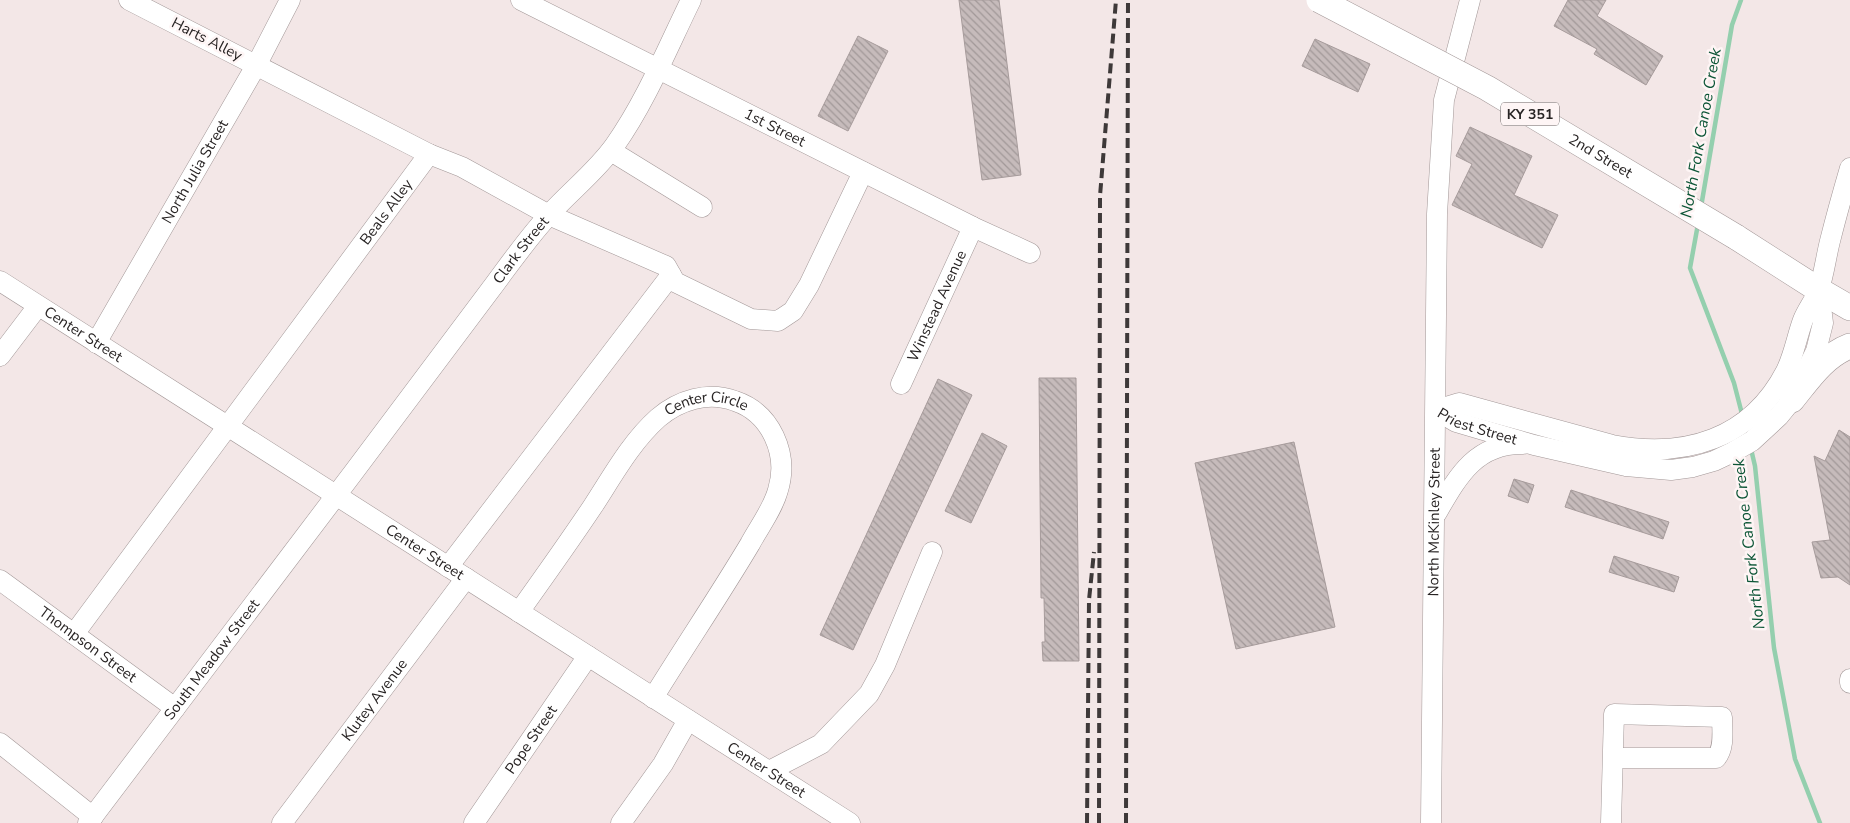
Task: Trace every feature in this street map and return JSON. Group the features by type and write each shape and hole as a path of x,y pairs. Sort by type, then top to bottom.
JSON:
{"main road":[{"name":"2nd Street","path":"1318,0 1487,88 1736,237 1818,290 1850,308"},
{"path":"1782,403 1832,355 1850,346"}],"street":[{"name":"Harts Alley","path":"130,0 257,64"},
{"name":"North Julia Street","path":"96,342 257,64 290,0"},
{"name":"1st Street","path":"521,0 1030,254"},
{"name":"Clark Street","path":"335,495 408,402 526,242 549,215 594,171 610,151 631,119 691,0"},
{"name":"North McKinley Street","path":"1431,823 1437,214 1444,100 1470,0"},
{"path":"257,64 429,154 462,167 549,215 666,266 675,282 751,319 778,321 793,311 809,285 863,172"},
{"path":"610,151 702,207"},
{"name":"Beals Alley","path":"74,634 429,154"},
{"name":"Priest Street","path":"1436,410 1456,422 1534,445 1626,466 1649,469 1671,470 1693,467 1714,461 1752,441 1782,403 1816,351 1824,323 1818,290 1850,168"},
{"name":"Winstead Avenue","path":"900,384 973,227"},
{"path":"448,567 672,275"},
{"name":"Center Street","path":"0,281 850,823"},
{"path":"0,356 38,306"},
{"name":"Center Circle","path":"519,612 567,546 625,457 657,419 669,409 696,398 724,397 750,408 763,418 772,430 778,445 781,460 778,490 772,505 737,565 653,698"},
{"name":"Priest Street","path":"1436,410 1459,402 1612,445 1633,449 1674,450 1710,441 1733,430 1750,417 1782,403"},
{"path":"1435,515 1463,471 1484,453 1499,446 1514,444 1534,445"},
{"name":"South Meadow Street","path":"90,820 335,495"},
{"path":"769,771 821,744 869,694 885,666 932,552"},
{"name":"Klutey Avenue","path":"282,823 466,578"},
{"name":"Thompson Street","path":"0,580 175,708"},
{"name":"Pope Street","path":"474,823 588,656"},
{"path":"1850,678 1850,683"},
{"path":"1613,758 1716,758 1720,754 1722,746 1722,717 1614,714 1613,758 1616,821"},
{"path":"621,823 663,764 688,720"},
{"path":"0,743 90,820"}],"building":[{"path":"959,0 999,0 1021,175 982,180"},
{"path":"1568,0 1606,0 1597,16 1663,56 1646,85 1594,54 1597,49 1554,26"},
{"path":"858,36 888,51 848,131 818,116"},
{"path":"1315,39 1370,64 1358,92 1302,66"},
{"path":"1470,127 1532,156 1514,195 1558,215 1542,248 1452,205 1472,164 1456,156"},
{"path":"1039,378 1076,378 1079,661 1043,661 1042,642 1045,642 1044,598 1041,598"},
{"path":"938,379 972,395 853,650 820,635"},
{"path":"1839,430 1850,437 1850,585 1838,577 1821,578 1812,542 1830,540 1814,456 1825,461"},
{"path":"982,433 1007,446 971,523 945,511"},
{"path":"1294,442 1335,627 1236,649 1195,463"},
{"path":"1514,479 1534,485 1528,503 1508,496"},
{"path":"1571,490 1669,522 1663,539 1565,507"},
{"path":"1614,556 1679,577 1674,592 1609,572"}],"waterway":[{"name":"North Fork Canoe Creek","path":"1701,207 1732,25 1741,0"},
{"name":"North Fork Canoe Creek","path":"1698,224 1690,268 1734,383 1742,414"},
{"name":"North Fork Canoe Creek","path":"1751,449 1755,466 1774,648 1795,759 1820,823"}],"railway":[{"path":"1099,823 1100,196 1116,0"},
{"path":"1126,823 1128,0"},
{"path":"1087,823 1089,600 1094,552"}]}
